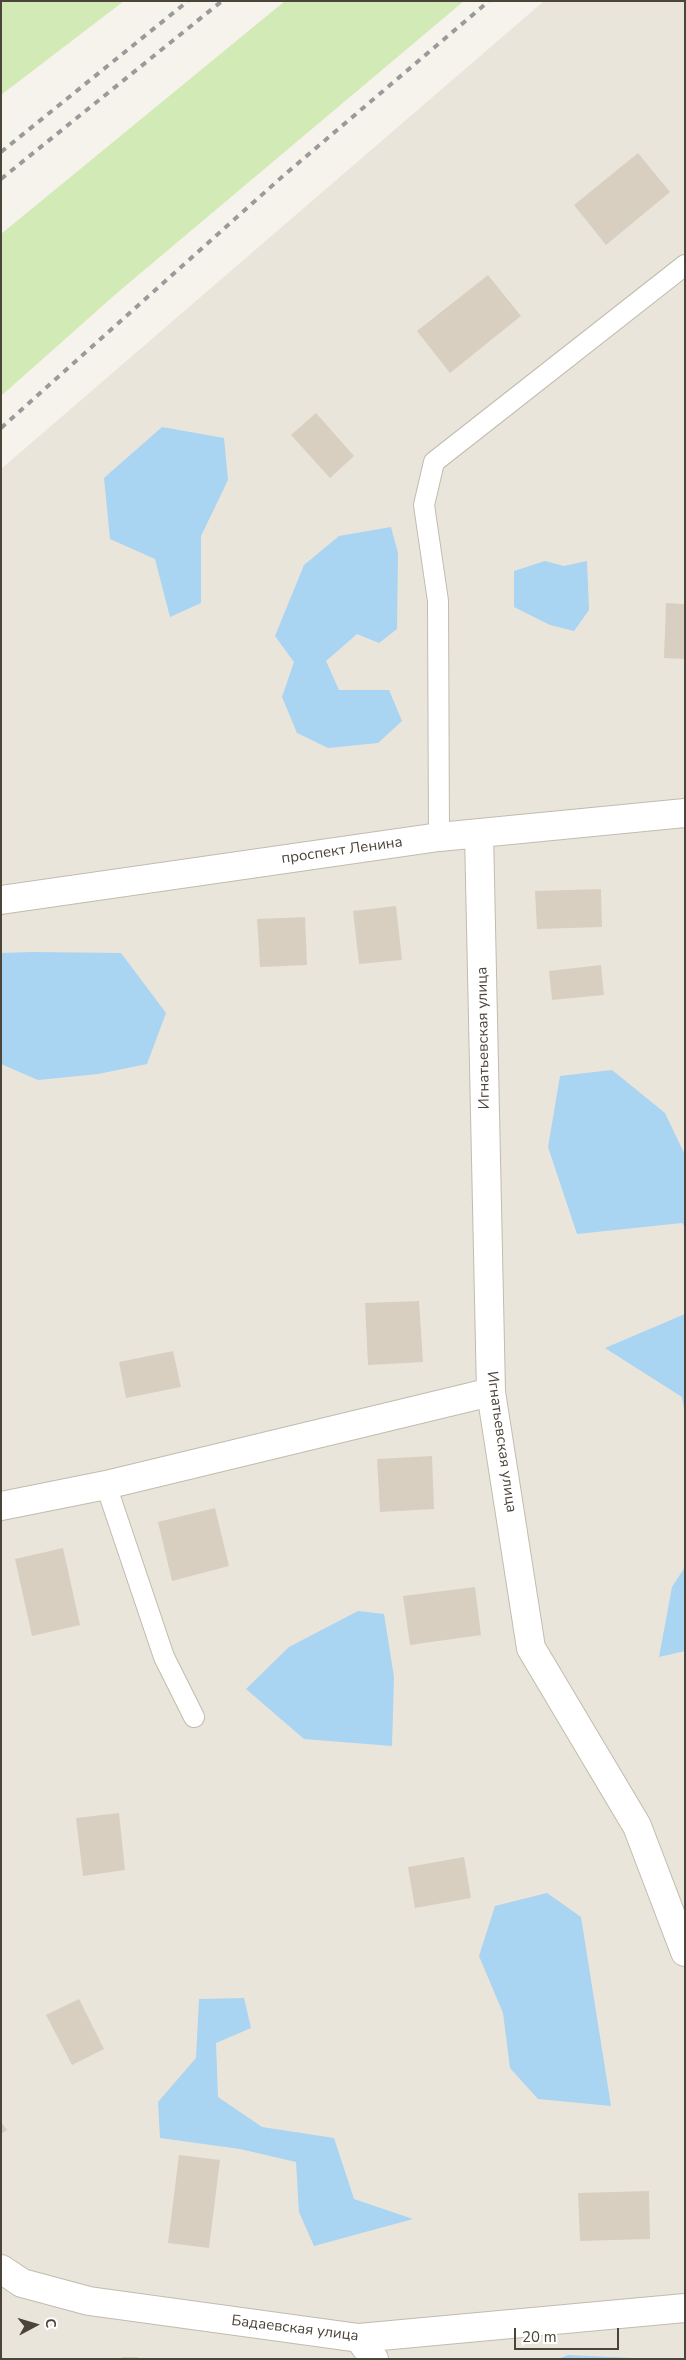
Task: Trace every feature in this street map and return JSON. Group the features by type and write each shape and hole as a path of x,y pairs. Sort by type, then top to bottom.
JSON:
{"street":[{"name":"проспект Ленина","path":"1,900 439,837 685,812"},
{"name":"Игнатьевская улица","path":"479,833 491,1392 531,1648 637,1826 685,1952"},
{"path":"1,1506 106,1485 491,1392"},
{"name":"Бадаевская улица","path":"1,2269 22,2283 89,2301 367,2348 685,2308"}],"lane":[{"path":"439,837 438,601 424,505 434,462 685,265"},
{"path":"106,1485 164,1657 194,1717"}],"shaded area":[{"path":"544,1 685,1 685,2359 1,2359 1,469"}],"green space":[{"path":"1,1 124,1 1,95"},
{"path":"285,1 464,1 117,293 1,396 1,234"}],"water":[{"path":"162,427 224,438 228,480 201,536 201,603 170,617 155,559 110,539 104,478"},
{"path":"391,527 398,553 397,629 379,643 357,634 326,661 339,690 389,690 402,721 378,743 328,748 297,733 282,697 294,662 275,636 304,565 339,536"},
{"path":"545,561 564,566 587,561 589,610 574,631 550,625 514,607 514,571"},
{"path":"1,953 121,953 166,1013 147,1064 98,1074 38,1080 1,1064"},
{"path":"612,1070 665,1113 685,1155 685,1227 682,1223 577,1234 548,1147 560,1076"},
{"path":"685,1314 685,1415 682,1397 605,1348"},
{"path":"685,1567 685,1651 659,1657 672,1587"},
{"path":"358,1611 384,1614 394,1677 392,1746 304,1739 246,1689 289,1647"},
{"path":"547,1893 581,1917 611,2106 538,2099 510,2068 503,2013 479,1956 495,1906"},
{"path":"244,1998 251,2028 216,2043 218,2097 262,2127 334,2138 354,2199 413,2219 314,2246 299,2212 296,2162 240,2149 160,2138 158,2102 196,2058 199,1999"},
{"path":"568,2355 656,2359 558,2359"}],"building":[{"path":"638,153 670,192 606,245 574,205"},
{"path":"488,275 521,316 450,373 417,331"},
{"path":"316,413 354,456 330,478 291,435"},
{"path":"666,603 685,604 685,659 664,658"},
{"path":"601,889 602,927 537,929 535,891"},
{"path":"396,906 402,960 359,964 353,911"},
{"path":"305,917 307,965 260,967 257,919"},
{"path":"601,965 604,995 552,1000 549,971"},
{"path":"419,1301 423,1362 368,1365 365,1303"},
{"path":"173,1351 181,1387 126,1398 119,1362"},
{"path":"432,1456 434,1509 380,1512 377,1459"},
{"path":"215,1508 229,1566 172,1581 158,1522"},
{"path":"63,1548 80,1625 32,1636 15,1559"},
{"path":"475,1587 481,1635 410,1645 403,1596"},
{"path":"119,1813 125,1870 83,1876 76,1818"},
{"path":"464,1857 471,1898 415,1908 408,1867"},
{"path":"79,1999 104,2049 72,2065 46,2015"},
{"path":"1,2122 7,2130 1,2134"},
{"path":"179,2155 220,2160 209,2248 168,2243"},
{"path":"649,2191 650,2239 580,2241 578,2193"},
{"path":"122,2357 138,2357 138,2359 122,2359"}],"railway":[{"path":"1,152 188,1"},
{"path":"1,179 222,1"},
{"path":"1,428 283,176 489,1"}]}
